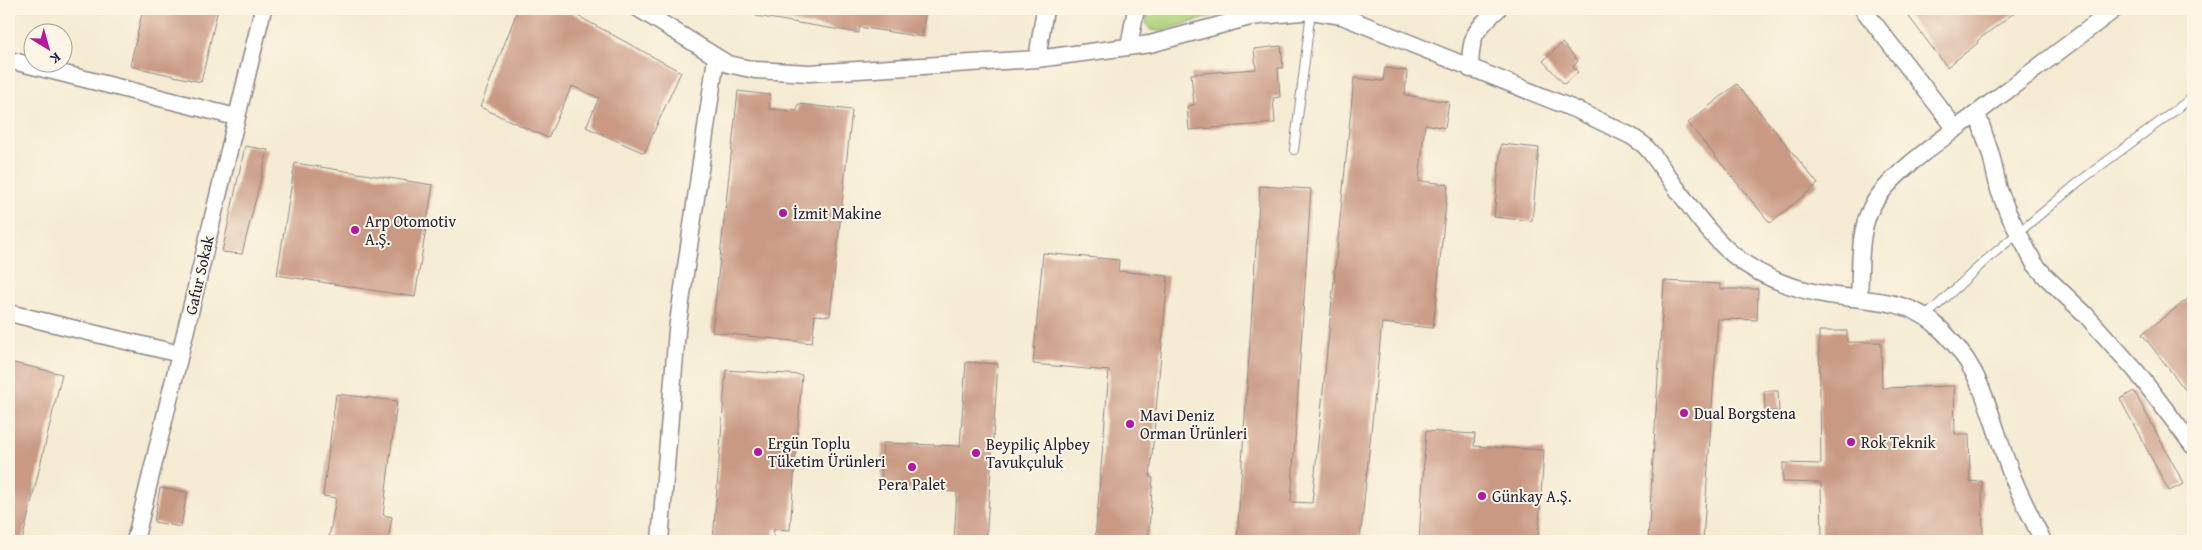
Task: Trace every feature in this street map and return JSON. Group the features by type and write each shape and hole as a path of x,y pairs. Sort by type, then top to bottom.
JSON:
{"street":[{"name":"Gafur Sokak","path":"135,541 263,9"},
{"path":"639,9 728,64 755,70 809,73 1037,59 1150,44 1250,17 1311,12 1342,16 1470,69 1579,111 1614,127 1644,145 1710,234 1734,256 1760,274 1799,289 1896,303 1932,322 1961,352 1983,388 2009,468 2043,541"},
{"path":"1037,59 1045,9"},
{"path":"1129,46 1136,9"},
{"path":"1470,69 1471,43 1476,31 1498,9"},
{"path":"1863,9 1956,129"},
{"path":"1859,298 1866,221 1879,195 1898,176 1956,129 2115,9"},
{"path":"660,541 677,330 716,58"},
{"path":"9,60 236,117"},
{"path":"1977,113 1991,155 1999,190 2034,263 2046,277 2086,314 2136,371 2193,446"},
{"path":"9,313 180,354"}],"lane":[{"path":"1294,150 1311,12"},
{"path":"1925,317 2018,233 2080,181 2193,97"}],"green space":[{"path":"1148,9 1235,9 1162,31 1151,30 1146,24"}],"building":[{"path":"143,9 218,9 201,82 130,66"},
{"path":"518,9 565,9 681,72 644,153 586,127 599,98 572,86 548,138 480,107"},
{"path":"757,9 926,9 922,37 859,27 859,33 756,16"},
{"path":"1903,9 2019,9 1947,67"},
{"path":"1562,43 1578,61 1573,67 1578,72 1564,84 1543,61"},
{"path":"1281,46 1283,68 1278,68 1280,97 1273,98 1275,123 1189,130 1187,106 1194,105 1191,74 1256,69 1254,49"},
{"path":"1385,68 1407,71 1405,95 1449,102 1445,128 1425,124 1419,181 1448,184 1433,328 1382,323 1360,541 1237,540 1260,186 1311,189 1291,502 1312,503 1354,78 1383,81"},
{"path":"1737,84 1818,184 1770,223 1688,123"},
{"name":"İzmit Makine","path":"738,91 770,95 769,109 797,111 798,104 852,110 830,316 815,315 812,343 712,332"},
{"path":"1501,144 1539,148 1532,221 1494,217"},
{"path":"245,146 268,150 242,254 222,252"},
{"name":"Arp Otomotiv A.Ş.","path":"295,163 433,185 415,297 277,275"},
{"name":"Mavi Deniz Orman Ürünleri","path":"1043,253 1119,260 1118,271 1168,276 1150,477 1153,478 1148,541 1095,541 1109,371 1033,364"},
{"name":"Dual Borgstena","path":"1664,281 1720,284 1720,289 1758,289 1757,320 1718,319 1703,541 1648,541"},
{"path":"2193,295 2193,400 2142,334"},
{"path":"1819,331 1847,331 1847,342 1881,342 1882,388 1954,386 1955,434 1969,434 1970,482 1982,481 1983,541 1822,541 1821,483 1783,482 1783,463 1821,464"},
{"path":"9,362 62,374 22,541 9,541"},
{"name":"Beypiliç Alpbey Tavukçuluk","path":"966,362 998,364 986,541 954,541 957,492 881,488 883,443 960,446"},
{"name":"Ergün Toplu Tüketim Ürünleri","path":"726,370 802,375 790,530 774,529 773,541 713,541"},
{"path":"1764,391 1778,391 1779,411 1765,412"},
{"path":"2134,391 2184,484 2169,491 2120,399"},
{"path":"336,394 397,401 383,515 392,517 388,541 350,541 329,538 336,498 323,496"},
{"name":"Günkay A.Ş.","path":"1426,431 1475,434 1474,446 1544,450 1538,541 1419,541"},
{"path":"160,488 187,492 181,527 154,522"}],"place":[{"name":"İzmit Makine","path":"783,213"},
{"name":"Arp Otomotiv A.Ş.","path":"355,230"},
{"name":"Dual Borgstena","path":"1684,413"},
{"name":"Mavi Deniz Orman Ürünleri","path":"1130,424"},
{"name":"Rok Teknik","path":"1851,442"},
{"name":"Ergün Toplu Tüketim Ürünleri","path":"758,452"},
{"name":"Beypiliç Alpbey Tavukçuluk","path":"976,453"},
{"name":"Pera Palet","path":"912,467"},
{"name":"Günkay A.Ş.","path":"1482,496"}]}
